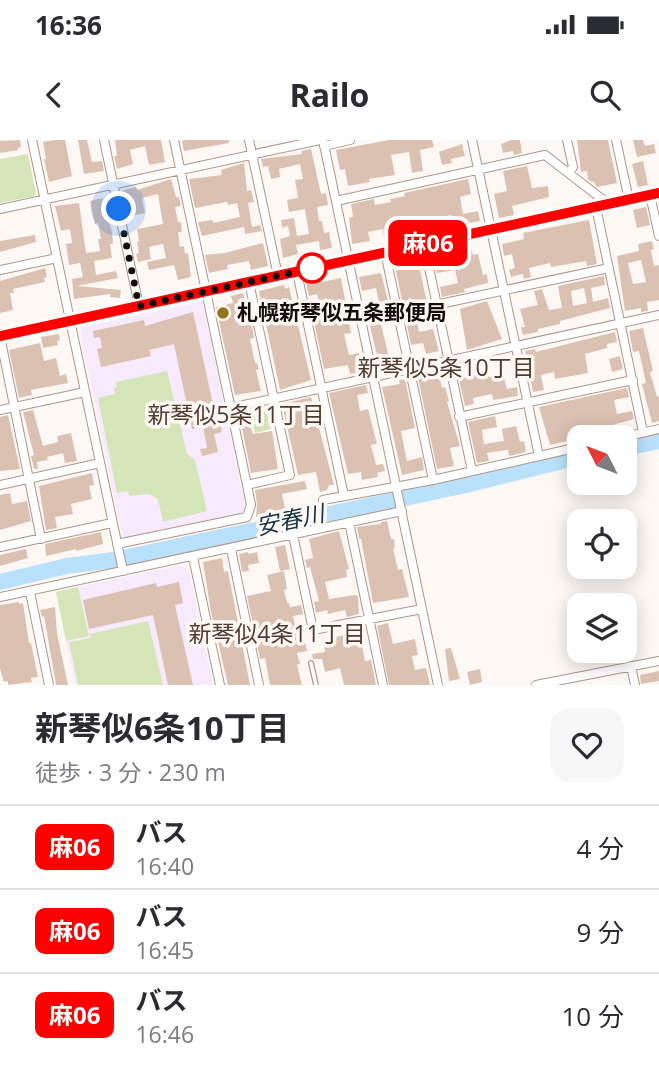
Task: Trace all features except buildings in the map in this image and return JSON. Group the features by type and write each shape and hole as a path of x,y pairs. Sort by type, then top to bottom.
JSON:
{"street":[{"path":"32,140 120,558"},
{"path":"104,140 139,306"},
{"path":"0,597 30,592 120,558 247,517 251,505 174,140"},
{"path":"249,140 278,276"},
{"path":"0,209 253,155 323,142 350,140"},
{"path":"472,140 539,456"},
{"path":"567,140 573,167 569,173"},
{"path":"616,140 629,200"},
{"path":"323,142 438,685"},
{"path":"336,201 545,155 569,173 602,199 600,206 609,268 643,432"},
{"path":"41,539 0,336 655,194 659,236"},
{"path":"424,244 472,471"},
{"path":"385,252 433,480"},
{"path":"0,270 57,258"},
{"path":"435,305 609,268"},
{"path":"297,272 344,496"},
{"path":"247,485 290,475 249,282"},
{"path":"230,408 659,314"},
{"path":"459,417 633,380"},
{"path":"0,410 85,392"},
{"path":"637,434 659,429"},
{"path":"323,500 397,488 567,450"},
{"path":"0,485 100,463"},
{"path":"120,558 193,557 293,536 401,507"},
{"path":"349,522 383,685"},
{"path":"0,547 112,523"},
{"path":"293,536 313,630 422,608"},
{"path":"231,549 259,685"},
{"path":"193,557 220,685"},
{"path":"30,592 49,685"},
{"path":"537,685 659,661"},
{"path":"631,666 635,685"},
{"path":"586,675 588,685"}],"lane":[{"path":"312,663 316,685"}],"shaded area":[{"path":"200,302 203,304 246,509 242,514 127,539 122,535 80,332 82,327"},
{"path":"180,565 189,571 213,685 75,685 56,592"}],"green space":[{"path":"28,154 36,193 34,196 0,203 0,159"},
{"path":"167,371 187,454 195,460 207,511 163,522 158,499 149,494 129,496 128,491 117,493 98,398 115,394 116,382"},
{"path":"266,407 271,429 255,433 250,411"},
{"path":"78,587 89,636 66,641 56,592"},
{"path":"148,621 163,685 78,685 69,642 91,638 90,634"}],"waterway":[{"name":"安春川","path":"637,446 659,441"},
{"name":"安春川","path":"0,582 466,485 567,460"}],"bus line":[{"name":"麻06","path":"0,336 659,193"}],"place":[{"name":"札幌新琴似五条郵便局","path":"223,313"}],"district":[{"name":"新琴似5条10丁目","path":"446,368"},
{"name":"新琴似5条11丁目","path":"236,415"},
{"name":"新琴似4条11丁目","path":"277,634"}],"route":[{"path":"119,209 139,306 318,267 312,268"}]}
